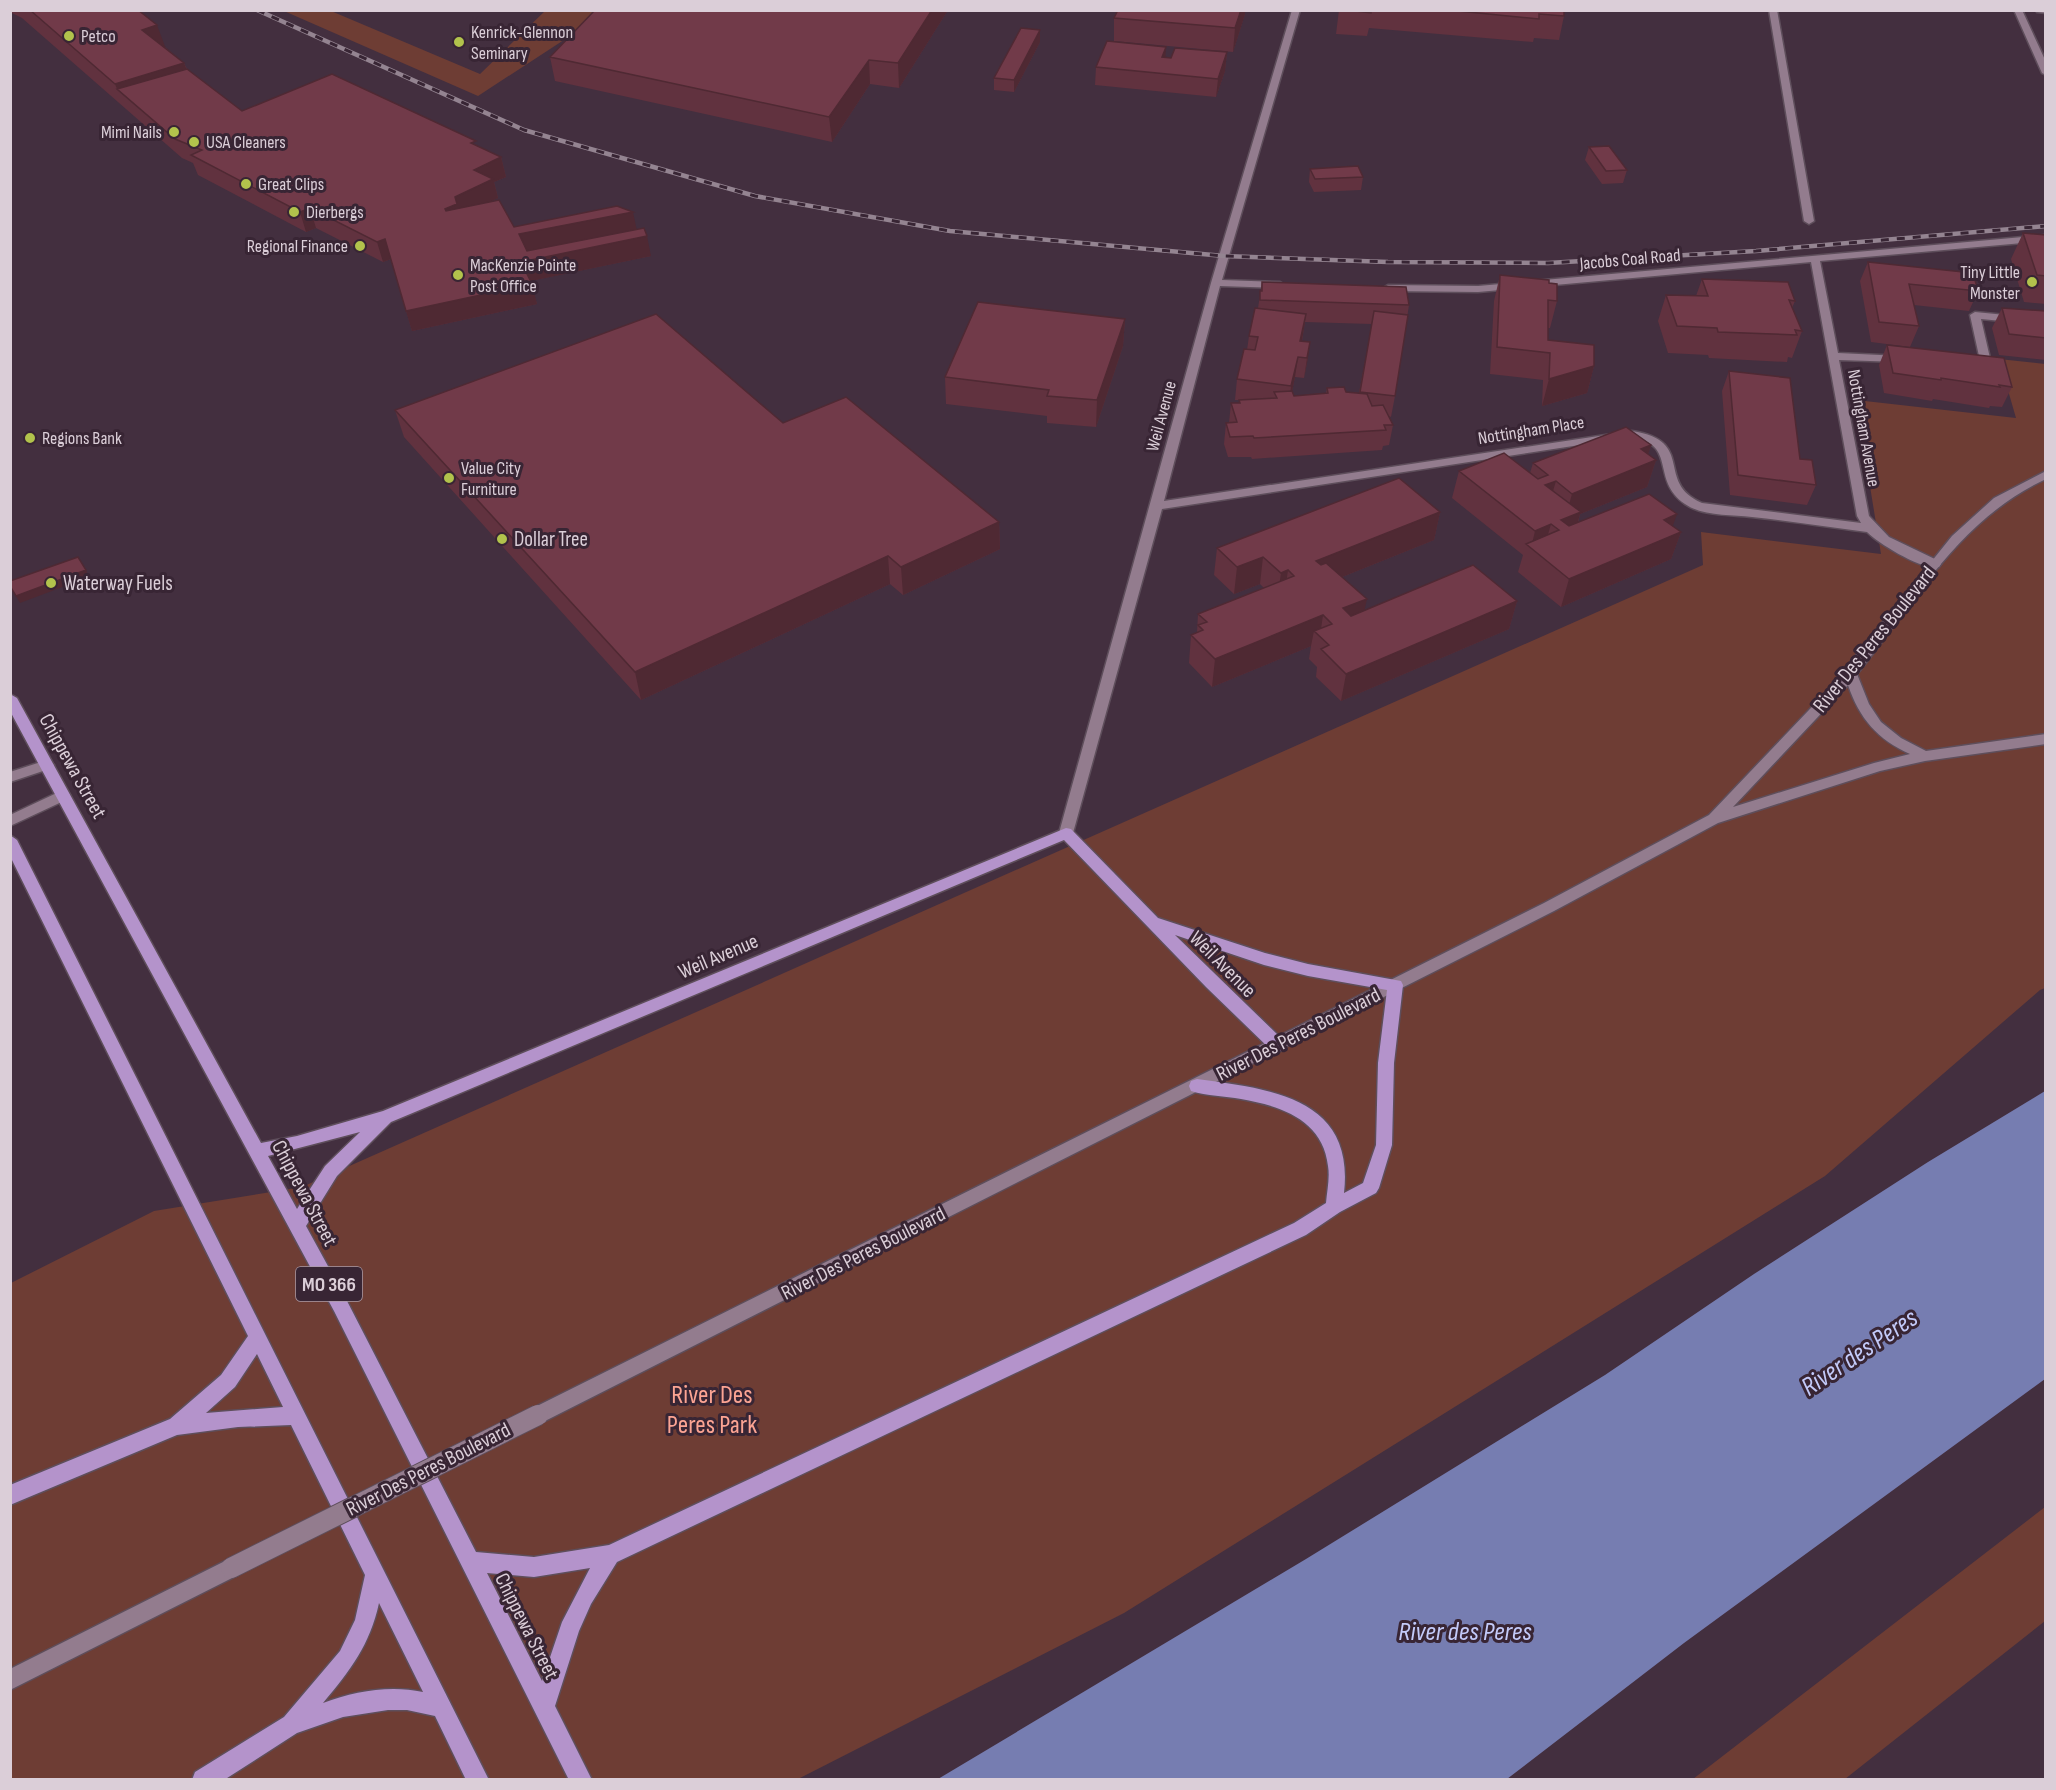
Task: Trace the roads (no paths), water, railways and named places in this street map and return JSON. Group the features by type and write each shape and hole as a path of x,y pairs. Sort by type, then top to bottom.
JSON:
{"main road":[{"name":"Chippewa Street","path":"10,698 340,1305 468,1561 581,1779"},
{"name":"Weil Avenue","path":"257,1151 297,1143 386,1117 1066,833 1277,1045"},
{"path":"10,840 478,1779"},
{"path":"468,1561 534,1567 610,1555 1300,1229 1370,1188 1384,1145 1386,1063 1395,985 1264,959 1153,922"},
{"path":"1197,1086 1275,1098 1306,1110 1328,1137 1337,1165 1334,1207"},
{"path":"297,1225 331,1171 386,1117"},
{"path":"177,1426 228,1381 257,1338"},
{"path":"10,1495 177,1426 238,1418 296,1416"},
{"path":"544,1707 569,1629 584,1597 610,1555"},
{"path":"291,1725 347,1658 365,1622 375,1576"},
{"path":"203,1779 291,1725 342,1706 388,1699 407,1699 440,1706"}],"street":[{"name":"Weil Avenue","path":"1066,833 1216,283 1296,10"},
{"path":"1773,10 1809,221"},
{"path":"2018,10 2046,73"},
{"path":"2040,10 2046,11"},
{"name":"Jacobs Coal Road","path":"1378,288 1478,289 2046,238"},
{"name":"Nottingham Avenue","path":"1815,259 1860,505 1869,528"},
{"path":"1216,283 1297,286"},
{"path":"1960,362 1980,361 1985,358 1975,315 2046,322"},
{"path":"1832,356 1914,360"},
{"name":"Nottingham Place","path":"1157,506 1632,434 1652,437 1660,443 1665,451 1673,488 1692,504 1719,510 1869,528"},
{"name":"River Des Peres Boulevard","path":"1713,819 1786,745 1850,673 1935,564 1974,519 2020,486 2046,474"},
{"path":"1869,528 1874,534 1905,551 1935,564"},
{"path":"1850,673 1858,697 1880,731 1897,743 1925,756"},
{"name":"River Des Peres Boulevard","path":"10,1680 1197,1086 1549,907 1713,819 1838,777 1925,756 2046,739"},
{"path":"10,777 47,765"},
{"path":"10,821 63,795"}],"water":[{"name":"River des Peres","path":"2045,1091 2045,1379 1684,1643 1507,1779 938,1779 1306,1559 1605,1375 1754,1274 1928,1162"}],"railway":[{"path":"257,10 524,130 755,196 950,231 1224,256 1388,262 1548,263 1756,251 2046,226"}],"place":[{"name":"Petco","path":"69,36"},
{"name":"Kenrick-Glennon Seminary","path":"459,42"},
{"name":"Mimi Nails","path":"174,132"},
{"name":"USA Cleaners","path":"194,142"},
{"name":"Great Clips","path":"246,184"},
{"name":"Dierbergs","path":"294,212"},
{"name":"Regional Finance","path":"360,246"},
{"name":"MacKenzie Pointe Post Office","path":"458,275"},
{"name":"Tiny Little Monster","path":"2032,282"},
{"name":"Regions Bank","path":"30,438"},
{"name":"Value City Furniture","path":"449,478"},
{"name":"Dollar Tree","path":"502,539"},
{"name":"Waterway Fuels","path":"51,583"}],"park label":[{"name":"River Des Peres Park","path":"712,1409"}]}
